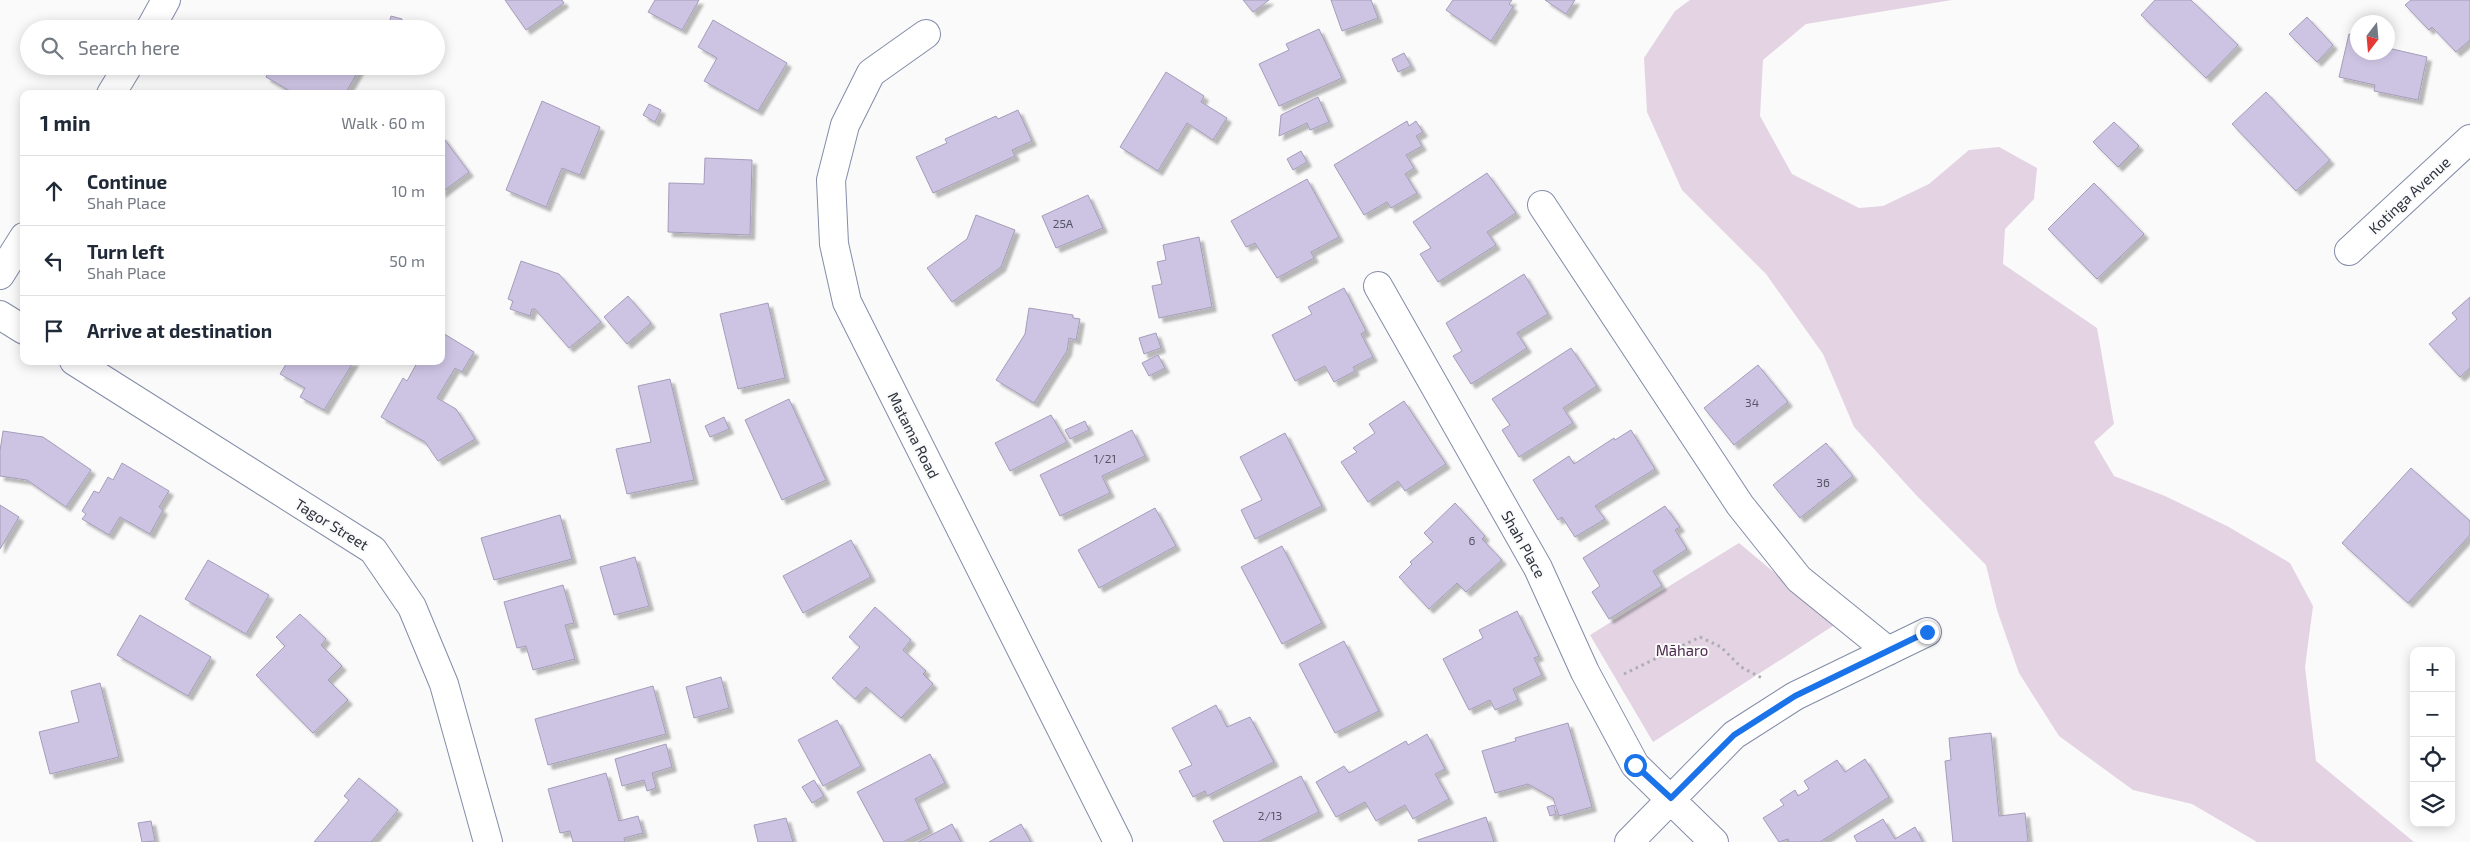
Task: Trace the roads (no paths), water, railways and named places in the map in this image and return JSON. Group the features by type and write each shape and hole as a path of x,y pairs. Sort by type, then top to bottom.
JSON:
{"street":[{"path":"155,20 166,0"},
{"name":"Matama Road","path":"926,34 871,73 845,125 831,180 834,244 847,302 1118,842"},
{"path":"113,90 123,75"},
{"name":"Kotinga Avenue","path":"2349,251 2470,139"},
{"path":"1542,205 1740,505 1799,579 1888,651"},
{"path":"0,275 20,243"},
{"name":"Shah Place","path":"1378,286 1538,568 1585,672 1635,765 1714,842"},
{"path":"0,315 20,328"},
{"name":"Tagor Street","path":"80,365 373,550 412,607 444,684 488,842"},
{"path":"1629,842 1734,735 1795,696 1927,632"}],"park label":[{"name":"Māharo","path":"1682,650"}]}
